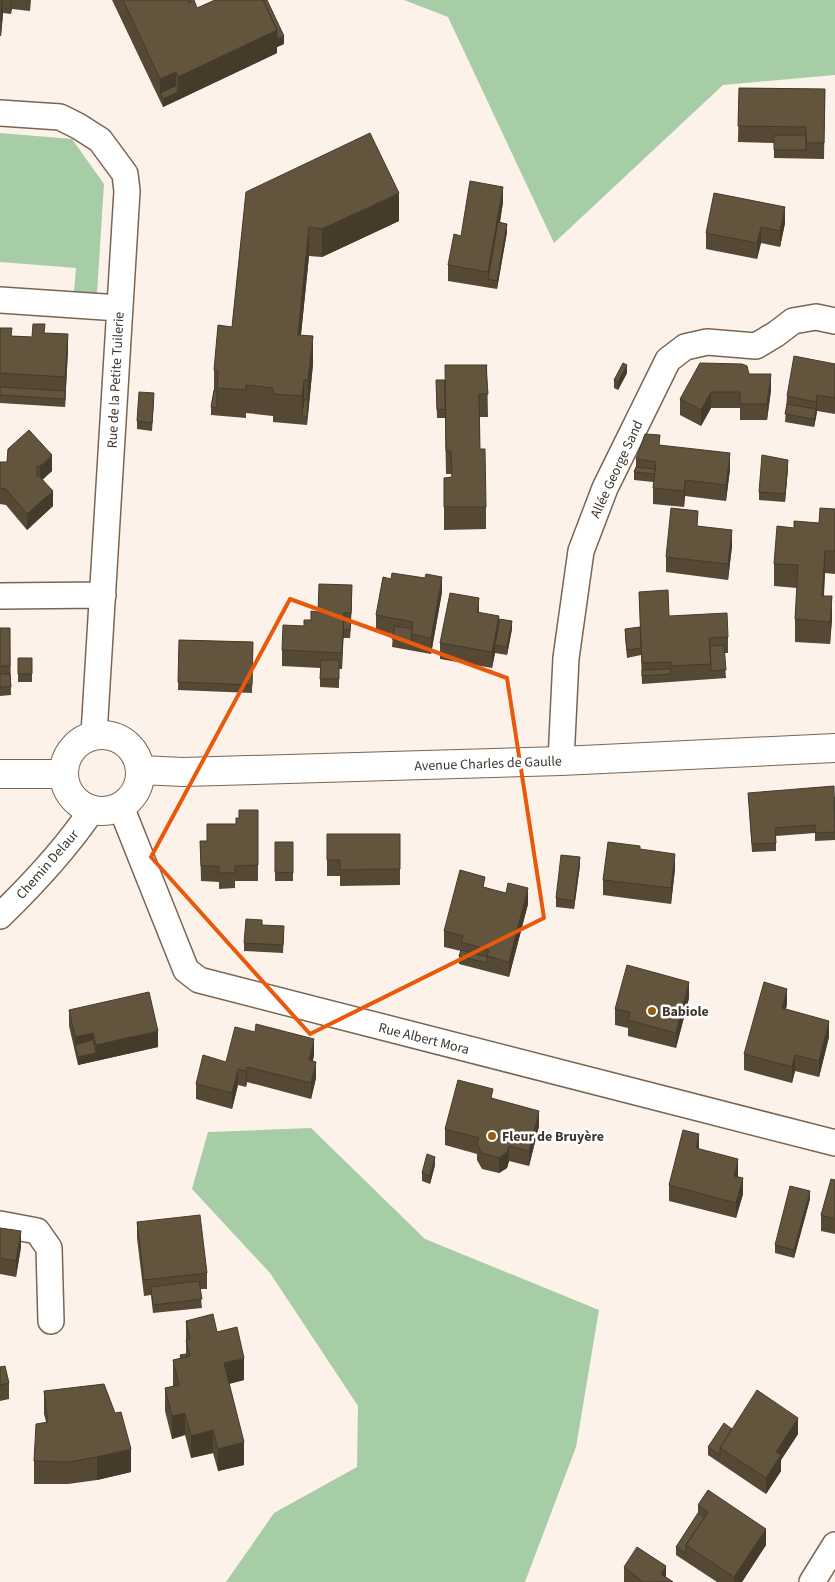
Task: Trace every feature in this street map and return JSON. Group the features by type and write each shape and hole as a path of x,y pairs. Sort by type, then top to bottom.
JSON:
{"street":[{"name":"Rue de la Petite Tuilerie","path":"0,113 60,118 78,126 100,140 125,174 127,191 94,734"},
{"path":"0,300 119,308"},
{"name":"Allée George Sand","path":"561,761 566,658 581,551 605,488 668,360 685,347 707,342 756,346 793,321 816,317 835,321"},
{"path":"0,596 103,595"},
{"path":"94,734 110,736 126,742 133,750 141,770 139,784 132,798 120,807 106,811 92,810 80,805 71,797 65,786 63,774 67,756 72,749 78,742 94,734"},
{"name":"Avenue Charles de Gaulle","path":"141,770 183,772 561,761 835,748"},
{"path":"0,774 63,774"},
{"name":"Rue Albert Mora","path":"120,807 186,970 199,980 835,1143"},
{"name":"Chemin Delaur","path":"0,916 40,877 77,832 92,810"},
{"path":"0,1224 36,1231 49,1248 51,1321"},
{"path":"812,1582 835,1546"}],"highlighted area":[{"path":"290,599 507,678 544,918 310,1034 151,857"}],"green space":[{"path":"404,0 835,0 835,75 723,85 554,243 448,17"},
{"path":"0,133 72,139 104,184 97,294 74,292 76,268 0,262"},
{"path":"311,1128 425,1239 599,1310 576,1447 525,1582 226,1582 274,1513 357,1467 358,1406 270,1273 192,1189 208,1132"}],"building":[{"path":"0,0 2,0 1,20 0,20"},
{"path":"123,0 188,0 189,3 194,0 197,8 215,0 263,0 277,30 178,77 176,72 160,79"},
{"path":"263,0 267,0 284,36 277,39 277,30"},
{"path":"176,86 178,92 163,99 160,93"},
{"path":"739,88 825,89 824,143 806,143 806,127 738,126"},
{"path":"370,133 399,193 322,229 309,227 298,335 313,336 308,380 304,380 302,396 273,394 273,388 246,385 246,390 217,388 218,371 214,370 218,325 232,327 246,192"},
{"path":"774,135 806,135 806,150 774,150"},
{"path":"470,181 503,187 488,272 448,265 454,234 461,236"},
{"path":"714,193 785,207 780,231 761,227 757,243 706,233"},
{"path":"498,222 507,224 497,281 488,279"},
{"path":"33,324 45,324 44,333 68,334 65,377 0,373 0,328 12,328 11,336 32,337"},
{"path":"794,356 835,364 835,398 817,395 816,402 787,396"},
{"path":"623,363 627,365 618,382 614,380"},
{"path":"700,363 742,364 747,366 749,374 771,374 767,404 740,404 740,392 711,392 701,410 680,399"},
{"path":"445,365 487,365 488,394 479,394 480,449 485,449 486,507 444,507 444,478 452,477 451,451 446,451"},
{"path":"436,380 445,380 445,409 437,410"},
{"path":"0,387 65,391 65,399 0,395"},
{"path":"214,390 217,391 217,408 211,407"},
{"path":"139,392 154,393 152,423 137,421"},
{"path":"304,400 308,400 307,417 302,416"},
{"path":"787,404 816,409 814,419 785,414"},
{"path":"29,430 52,455 40,466 37,466 37,476 53,491 27,514 6,489 0,488 0,462 7,462 8,449"},
{"path":"645,434 660,435 659,445 730,453 726,485 685,480 684,491 653,488 656,462 636,459"},
{"path":"762,455 788,460 785,494 759,492"},
{"path":"636,467 655,469 654,474 634,472"},
{"path":"671,508 698,511 697,526 732,530 728,564 666,557"},
{"path":"820,508 835,509 835,551 825,551 822,596 832,596 830,622 795,619 798,565 774,564 777,526 794,528 794,521 819,523"},
{"path":"392,573 425,578 426,574 442,577 431,638 411,634 413,622 376,615 383,577 391,579"},
{"path":"319,584 352,585 351,613 344,613 342,653 282,650 283,625 304,626 304,620 311,620 311,611 318,612"},
{"path":"668,590 669,616 727,613 728,637 709,638 711,664 671,666 671,662 642,663 639,592"},
{"path":"450,593 479,598 477,612 499,616 492,652 440,643"},
{"path":"499,619 512,621 507,647 495,645"},
{"path":"344,620 351,621 350,630 343,630"},
{"path":"395,626 412,629 411,642 392,639"},
{"path":"640,627 641,648 627,650 625,629"},
{"path":"0,628 10,628 10,666 0,666"},
{"path":"179,640 253,642 252,685 178,682"},
{"path":"724,645 726,670 711,671 710,646"},
{"path":"18,658 32,658 32,674 18,674"},
{"path":"321,660 339,660 339,679 320,679"},
{"path":"671,669 671,674 642,676 642,670"},
{"path":"0,674 10,674 11,687 0,687"},
{"path":"834,786 835,832 815,833 815,825 775,828 776,843 752,844 748,793"},
{"path":"239,810 258,810 258,865 235,866 235,873 219,873 219,866 201,866 200,841 207,841 207,824 236,824 236,818 239,818"},
{"path":"327,834 400,834 400,869 340,870 340,860 327,860"},
{"path":"275,842 293,842 293,873 275,872"},
{"path":"608,842 640,846 640,849 675,854 671,888 603,880"},
{"path":"561,855 580,857 574,901 556,898"},
{"path":"460,870 485,877 483,887 506,893 508,883 528,888 509,962 487,956 489,950 461,942 463,936 444,931"},
{"path":"246,919 262,920 262,925 284,926 283,945 244,943"},
{"path":"461,950 487,957 487,963 459,956"},
{"name":"Babiole","path":"627,965 689,982 676,1033 628,1020 630,1012 615,1009"},
{"path":"764,982 787,989 782,1008 829,1021 819,1061 795,1055 792,1067 744,1054"},
{"path":"149,992 158,1031 96,1045 93,1033 75,1037 69,1010"},
{"path":"256,1024 314,1039 309,1060 316,1062 311,1083 247,1067 246,1071 238,1069 232,1093 196,1084 203,1055 226,1062 235,1027 255,1032"},
{"path":"93,1040 96,1053 78,1057 75,1045"},
{"name":"Fleur de Bruyère","path":"458,1080 493,1089 491,1098 539,1111 529,1151 509,1146 507,1152 499,1158 482,1153 477,1144 479,1138 445,1129"},
{"path":"683,1130 699,1134 696,1148 738,1159 734,1176 743,1178 736,1203 669,1185"},
{"path":"427,1154 435,1157 430,1176 422,1173"},
{"path":"831,1179 835,1180 835,1219 821,1215"},
{"path":"790,1186 810,1191 794,1250 775,1245"},
{"path":"200,1215 207,1273 144,1280 137,1222"},
{"path":"0,1228 21,1231 16,1261 0,1258"},
{"path":"199,1281 202,1299 153,1305 151,1287"},
{"path":"213,1314 217,1332 237,1327 244,1358 224,1363 244,1442 218,1449 213,1430 191,1436 185,1413 172,1416 165,1388 179,1385 173,1360 190,1356 186,1340 190,1339 186,1321"},
{"path":"186,1354 187,1357 181,1358 180,1355"},
{"path":"5,1366 9,1383 0,1385 0,1367"},
{"path":"104,1384 115,1413 121,1412 131,1449 68,1462 34,1461 36,1424 48,1422 44,1391"},
{"path":"757,1390 798,1418 776,1452 781,1455 766,1478 720,1448"},
{"path":"724,1423 732,1429 720,1448 720,1455 708,1447"},
{"path":"708,1490 766,1529 734,1577 686,1545 708,1512 698,1505"},
{"path":"698,1513 705,1517 686,1545 686,1553 676,1547"},
{"path":"637,1547 666,1566 661,1574 673,1582 643,1582 624,1567"}],"place":[{"name":"Babiole","path":"652,1011"},
{"name":"Fleur de Bruyère","path":"492,1136"}]}
